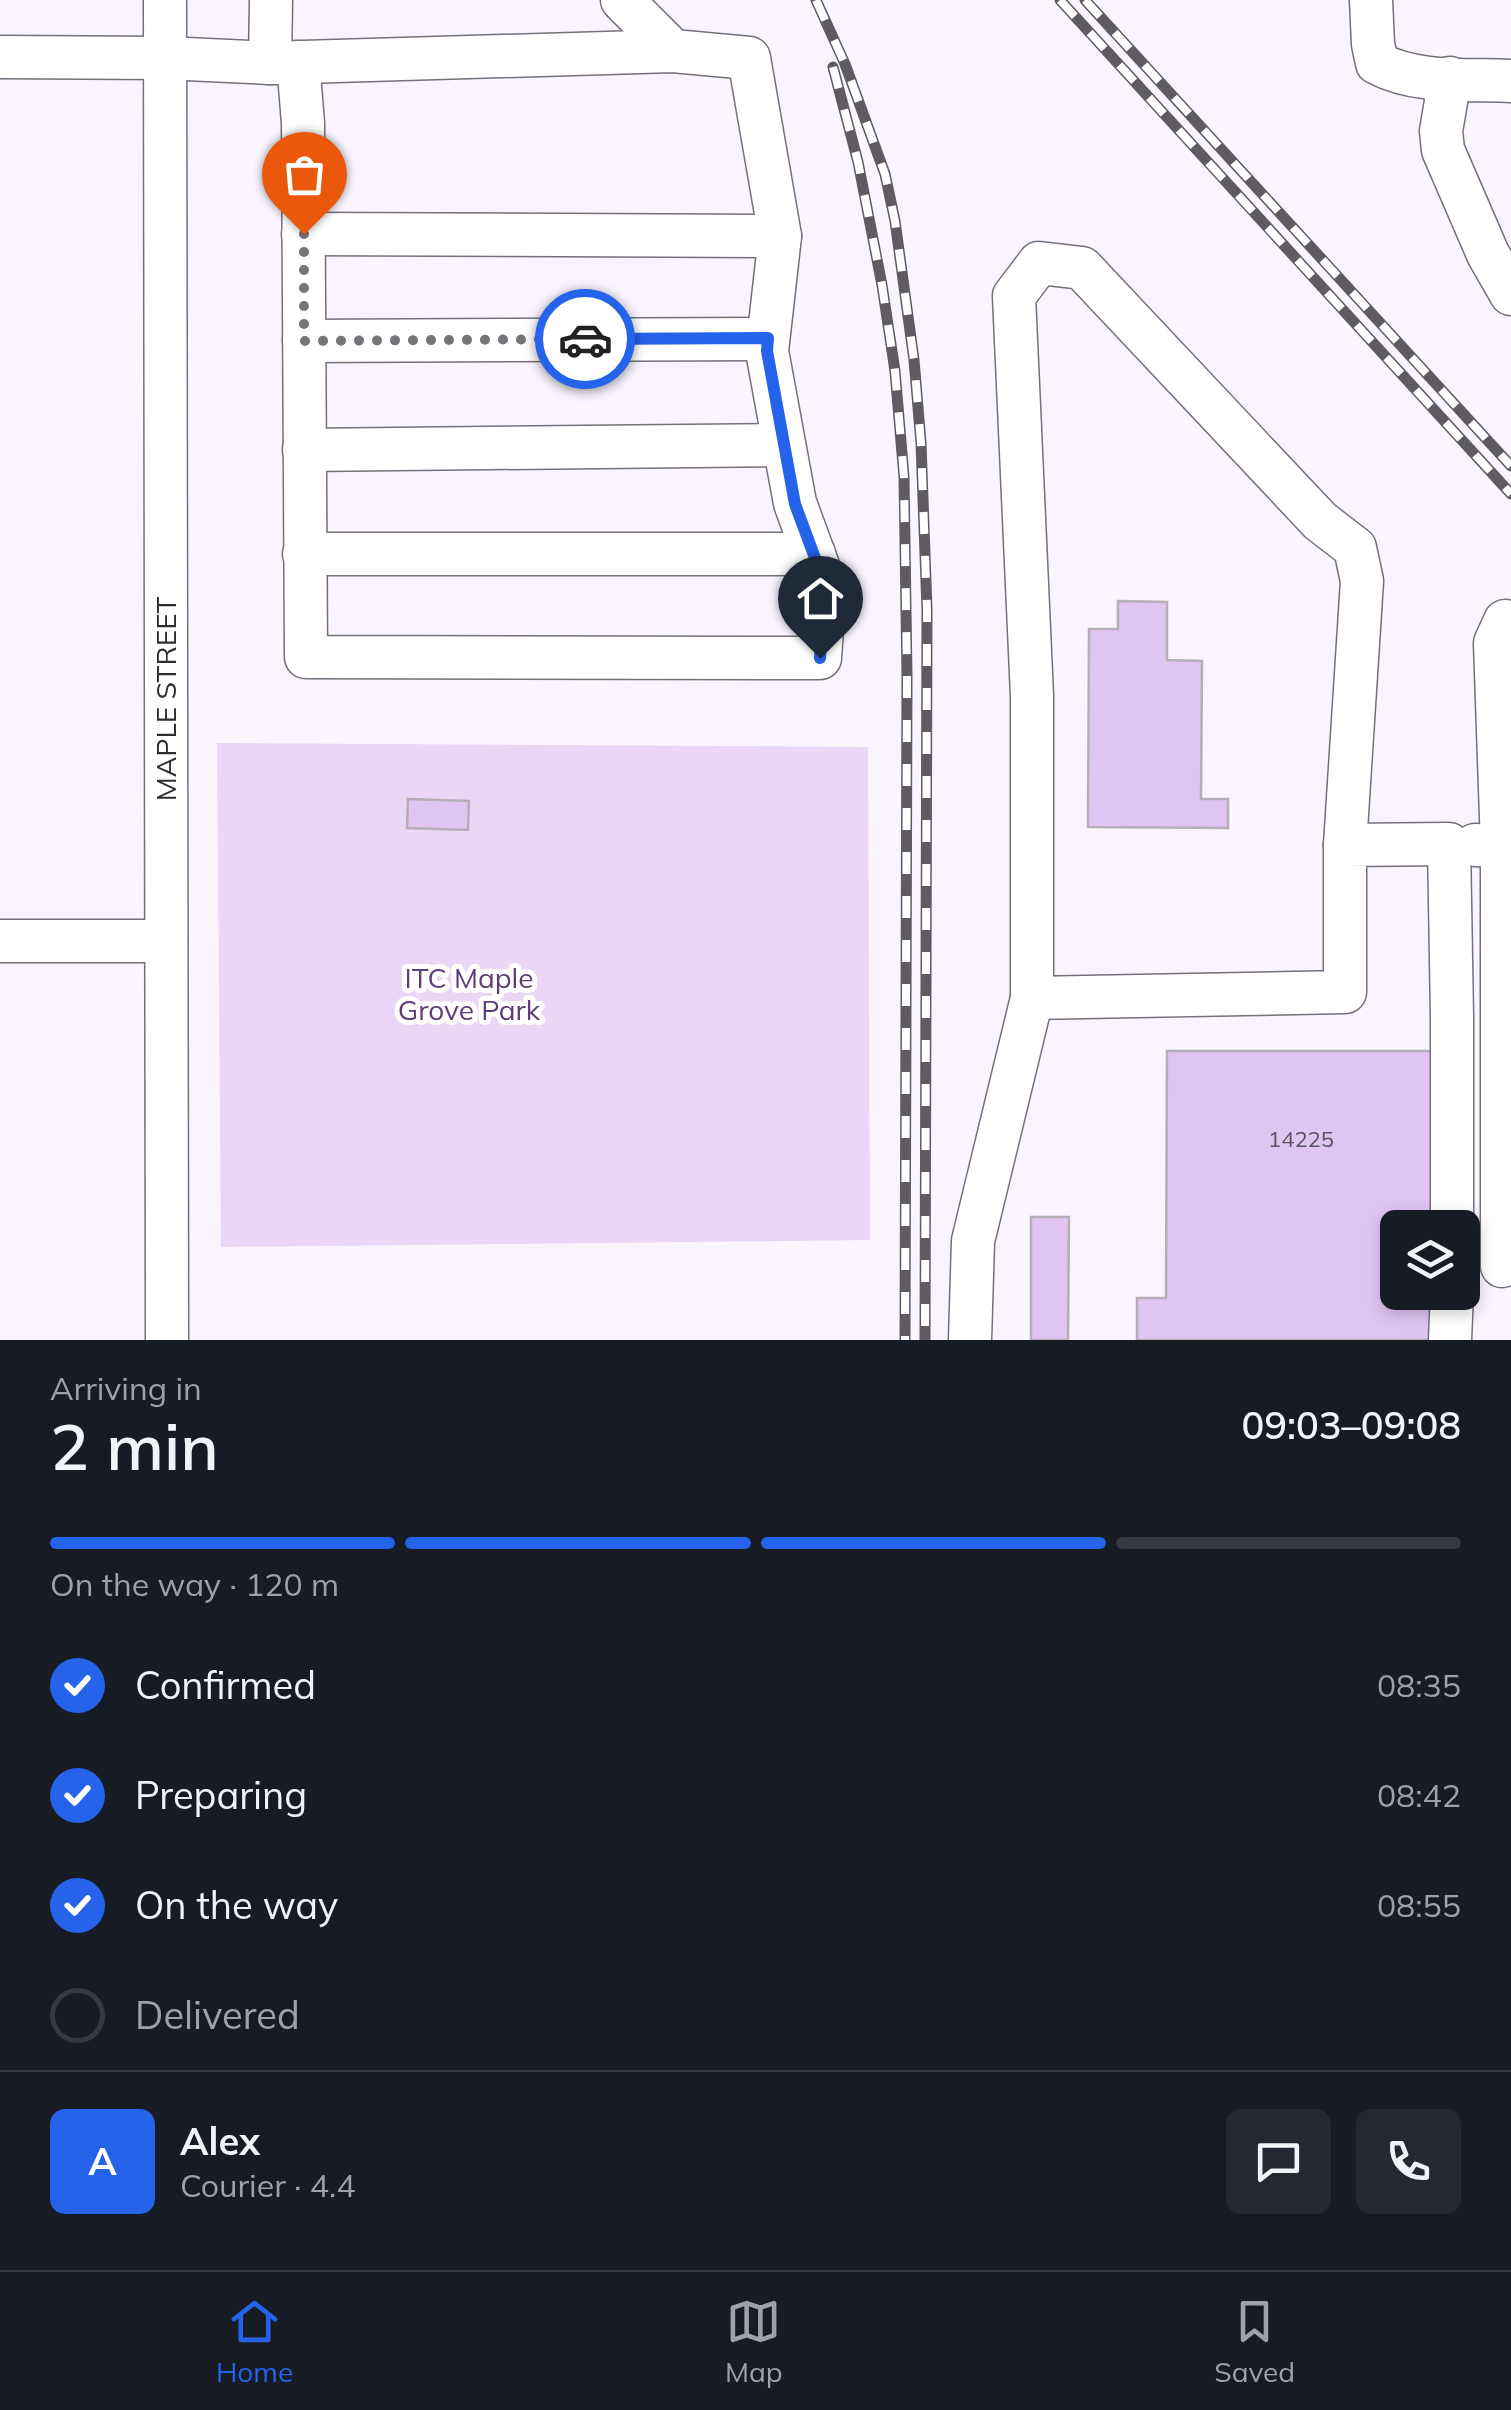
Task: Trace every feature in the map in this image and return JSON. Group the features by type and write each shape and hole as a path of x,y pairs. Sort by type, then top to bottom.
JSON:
{"street":[{"name":"MAPLE STREET","path":"165,0 167,1340"},
{"path":"0,57 284,62 673,51 749,58 780,236 767,351 795,504 825,585 820,658 306,658 303,123 284,62 271,0"},
{"path":"622,0 673,51"},
{"path":"1371,0 1377,62 1393,71 1435,77 1511,81"},
{"path":"1435,77 1443,150 1488,254 1511,294"},
{"path":"304,234 780,236"},
{"path":"970,1340 973,1241 1032,998 1032,696 1014,296 1039,264 1082,268 1320,521 1355,548 1362,581 1346,845 1345,992 1032,998"},
{"path":"304,341 768,338"},
{"path":"304,450 784,446"},
{"path":"304,554 814,554"},
{"path":"1492,1266 1506,846 1495,643 1505,622 1511,622"},
{"path":"1449,844 1452,1210"},
{"path":"1346,845 1506,846"},
{"path":"0,941 166,941"},
{"path":"1450,1340 1451,1310"}],"green space":[{"name":"ITC Maple Grove Park","path":"217,743 868,747 870,1240 221,1247"}],"building":[{"path":"1118,601 1167,602 1167,660 1202,661 1201,799 1228,799 1228,828 1088,827 1089,629 1118,629"},
{"path":"408,799 469,801 468,830 407,828"},
{"path":"1167,1051 1436,1051 1436,1210 1380,1210 1380,1310 1435,1310 1435,1340 1137,1340 1137,1298 1166,1298"},
{"path":"1031,1217 1069,1217 1068,1340 1031,1340"}],"railway":[{"path":"816,0 845,64 885,174 914,360 921,443 927,610 925,1340"},
{"path":"1060,0 1511,494"},
{"path":"1085,0 1511,466"},
{"path":"833,67 858,162 882,285 895,371 904,477 905,1340"}],"way so far":[{"path":"304,234 304,341 585,339"}],"route":[{"path":"585,339 768,338 767,351 795,504 825,585 820,658"}]}
